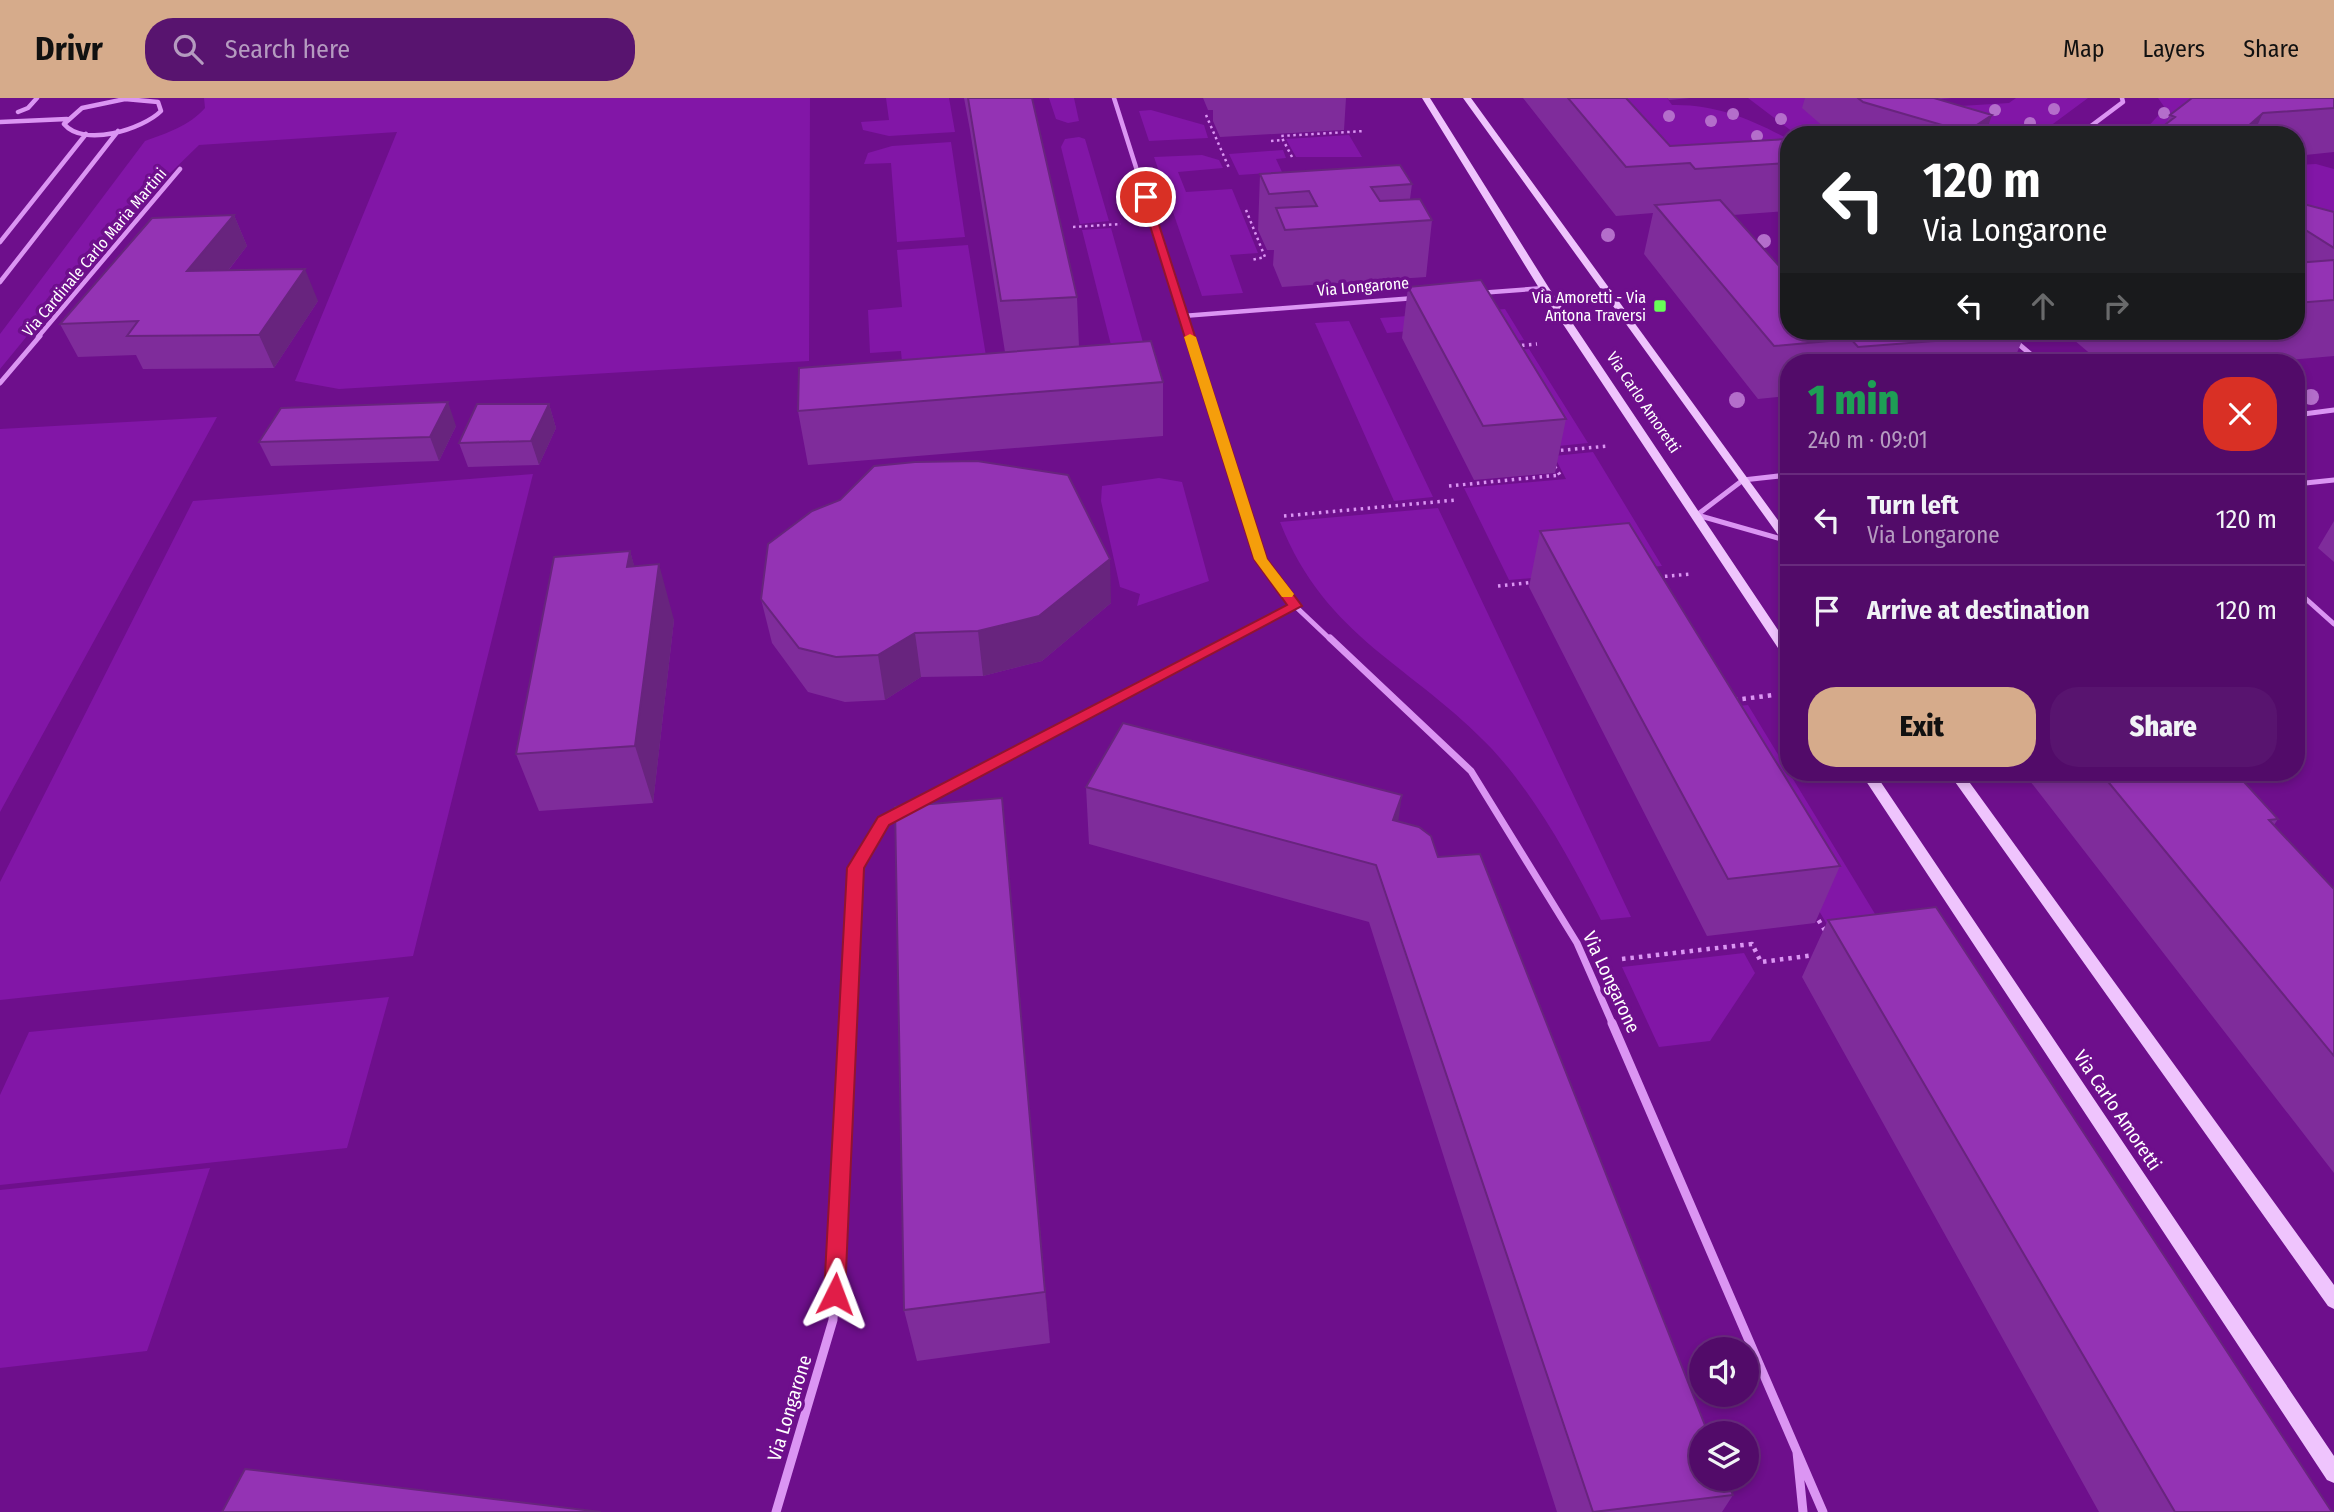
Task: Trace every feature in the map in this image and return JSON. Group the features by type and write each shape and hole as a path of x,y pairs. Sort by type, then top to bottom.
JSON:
{"street":[{"path":"18,112 28,108 37,98"},
{"name":"Via Longarone","path":"1114,98 1261,559 1295,606 1471,771 1586,963 1796,1441 1823,1512"},
{"name":"Via Carlo Amoretti","path":"1426,98 1544,288 1780,642"},
{"name":"Via Carlo Amoretti","path":"1467,98 1780,530"},
{"path":"2091,126 2123,102 2122,98"},
{"path":"0,122 66,118 83,108 110,100 150,100 162,106 157,116 149,121 118,131 86,134 67,128 64,124 66,118"},
{"path":"0,282 118,131"},
{"path":"0,242 86,134"},
{"name":"Via Cardinale Carlo Maria Martini","path":"0,383 180,169"},
{"path":"1474,293 1544,288"},
{"name":"Via Longarone","path":"1183,316 1422,297"},
{"path":"2014,340 2031,354"},
{"path":"2305,414 2334,410"},
{"path":"1697,515 1743,480 1780,476"},
{"path":"2305,483 2334,480"},
{"path":"1697,515 1780,539"},
{"path":"2305,598 2334,624"},
{"name":"Via Longarone","path":"776,1512 834,1320 856,868 884,821 1295,606"},
{"name":"Via Carlo Amoretti","path":"1873,781 2334,1473"},
{"path":"1961,781 2334,1300"},
{"name":"Via Longarone","path":"1796,1441 1803,1512"}],"path":[{"path":"1206,115 1229,168"},
{"path":"1292,157 1281,136 1365,131"},
{"path":"1271,141 1283,140"},
{"path":"1246,209 1265,257 1251,260"},
{"path":"1073,228 1153,222"},
{"path":"1252,228 1266,227"},
{"path":"1511,346 1548,343"},
{"path":"1546,452 1614,446"},
{"path":"1449,486 1560,475 1553,463"},
{"path":"1248,519 1456,500"},
{"path":"1647,578 1696,573"},
{"path":"1498,586 1538,582"},
{"path":"1720,701 1774,695"},
{"path":"1810,905 1831,941"},
{"path":"1586,963 1752,944 1761,962 1825,954"}],"shaded area":[{"path":"204,98 810,98 809,361 339,389 295,381 397,132 199,145 123,219 0,369 0,334 145,141 192,120 205,108"},
{"path":"886,98 949,98 955,132 889,136 863,130 861,122 889,120"},
{"path":"1049,98 1074,98 1079,121 1068,123 1056,119"},
{"path":"1577,98 1667,98 1672,105 1718,110 1780,135 1780,142 1659,194"},
{"path":"1748,98 1808,98 1827,126 1785,126"},
{"path":"2016,98 2088,98 2050,126 1968,126 1960,106 2009,103"},
{"path":"2158,98 2219,98 2184,126 2149,126 2165,108"},
{"path":"1151,110 1204,125 1208,138 1149,141 1139,111"},
{"path":"1349,135 1362,157 1296,157 1286,139"},
{"path":"1065,139 1085,139 1109,221 1080,224 1061,147"},
{"path":"951,142 965,237 897,242 891,163 864,164 868,153 892,146"},
{"path":"1283,150 1286,158 1276,159 1282,172 1239,175 1229,154"},
{"path":"1202,155 1219,160 1223,168 1178,172 1186,192 1232,189 1258,253 1230,255 1243,293 1202,296 1154,157"},
{"path":"2316,164 2334,169 2334,250 2305,241 2305,165"},
{"path":"1111,228 1149,364 1114,357 1082,230"},
{"path":"968,245 986,356 903,374 901,351 870,353 868,310 902,307 897,250"},
{"path":"1505,309 1524,340 1488,344 1477,325 1387,333 1380,318"},
{"path":"1349,321 1433,497 1394,501 1315,323"},
{"path":"1529,349 1588,443 1548,447 1493,352"},
{"path":"217,417 0,812 0,429"},
{"path":"1593,452 1662,566 1509,580 1464,488 1566,479 1554,456"},
{"path":"533,474 413,956 0,1000 0,882 193,501"},
{"path":"1159,478 1182,482 1209,581 1137,606 1140,594 1120,587 1101,501 1102,486"},
{"path":"1438,508 1631,917 1601,920 1552,831 1508,768 1462,720 1346,623 1321,595 1299,562 1280,522"},
{"path":"1748,705 1780,758 1780,781 1794,781 1886,932 1835,938 1701,710"},
{"path":"1744,953 1755,973 1710,1041 1659,1047 1622,967"},
{"path":"389,997 347,1148 0,1185 0,1095 29,1032"},
{"path":"210,1168 147,1351 0,1368 0,1190"}],"building":[{"path":"968,98 1032,98 1077,297 1001,301"},
{"path":"1568,98 1626,98 1670,146 1780,139 1780,164 1695,169 1690,163 1626,167"},
{"path":"1858,98 1934,98 1992,115 1975,126 1945,126 1863,102"},
{"path":"2192,98 2334,98 2334,108 2263,113 2248,126 2174,126 2166,124 2175,117 2170,115"},
{"path":"1400,165 1412,184 1371,187 1380,201 1420,199 1432,220 1285,230 1276,208 1317,206 1309,191 1269,194 1260,174"},
{"path":"1720,200 1780,267 1780,340 1840,340 1774,346 1655,205"},
{"path":"2305,204 2334,212 2334,248 2307,231"},
{"path":"234,215 187,271 305,269 259,335 127,336 138,321 60,324 152,218"},
{"path":"2334,260 2334,300 2305,302 2305,262"},
{"path":"1481,280 1566,419 1483,426 1408,287"},
{"path":"1852,340 1948,340 1858,347"},
{"path":"1151,341 1163,382 798,411 799,368"},
{"path":"448,402 430,437 259,442 281,408"},
{"path":"477,404 549,404 531,441 459,443"},
{"path":"977,461 1068,475 1110,559 1039,616 978,631 915,633 878,655 836,657 799,648 761,599 768,544 812,511 840,500 874,466"},
{"path":"1629,523 1780,768 1780,781 1788,781 1840,866 1728,879 1540,531"},
{"path":"630,551 627,567 659,564 635,746 516,754 554,557"},
{"path":"1123,723 1402,795 1393,820 1419,827 1431,836 1438,857 1480,854 1689,1385 1689,1407 1698,1407 1703,1421 1689,1421 1689,1491 1731,1491 1733,1495 1593,1512 1376,865 1086,787"},
{"path":"2107,781 2243,781 2278,819 2269,820 2334,889 2334,1056"},
{"path":"1002,798 1045,1292 904,1310 895,807"},
{"path":"1936,907 2332,1512 2175,1512 1828,920"},
{"path":"245,1469 601,1512 222,1512"}],"slow traffic":[{"path":"1190,337 1261,559 1287,594"}],"place":[{"name":"Via Amoretti - Via Antona Traversi","path":"1660,306"}],"route":[{"path":"835,1294 856,868 884,821 1295,606 1261,559 1146,197"}]}
